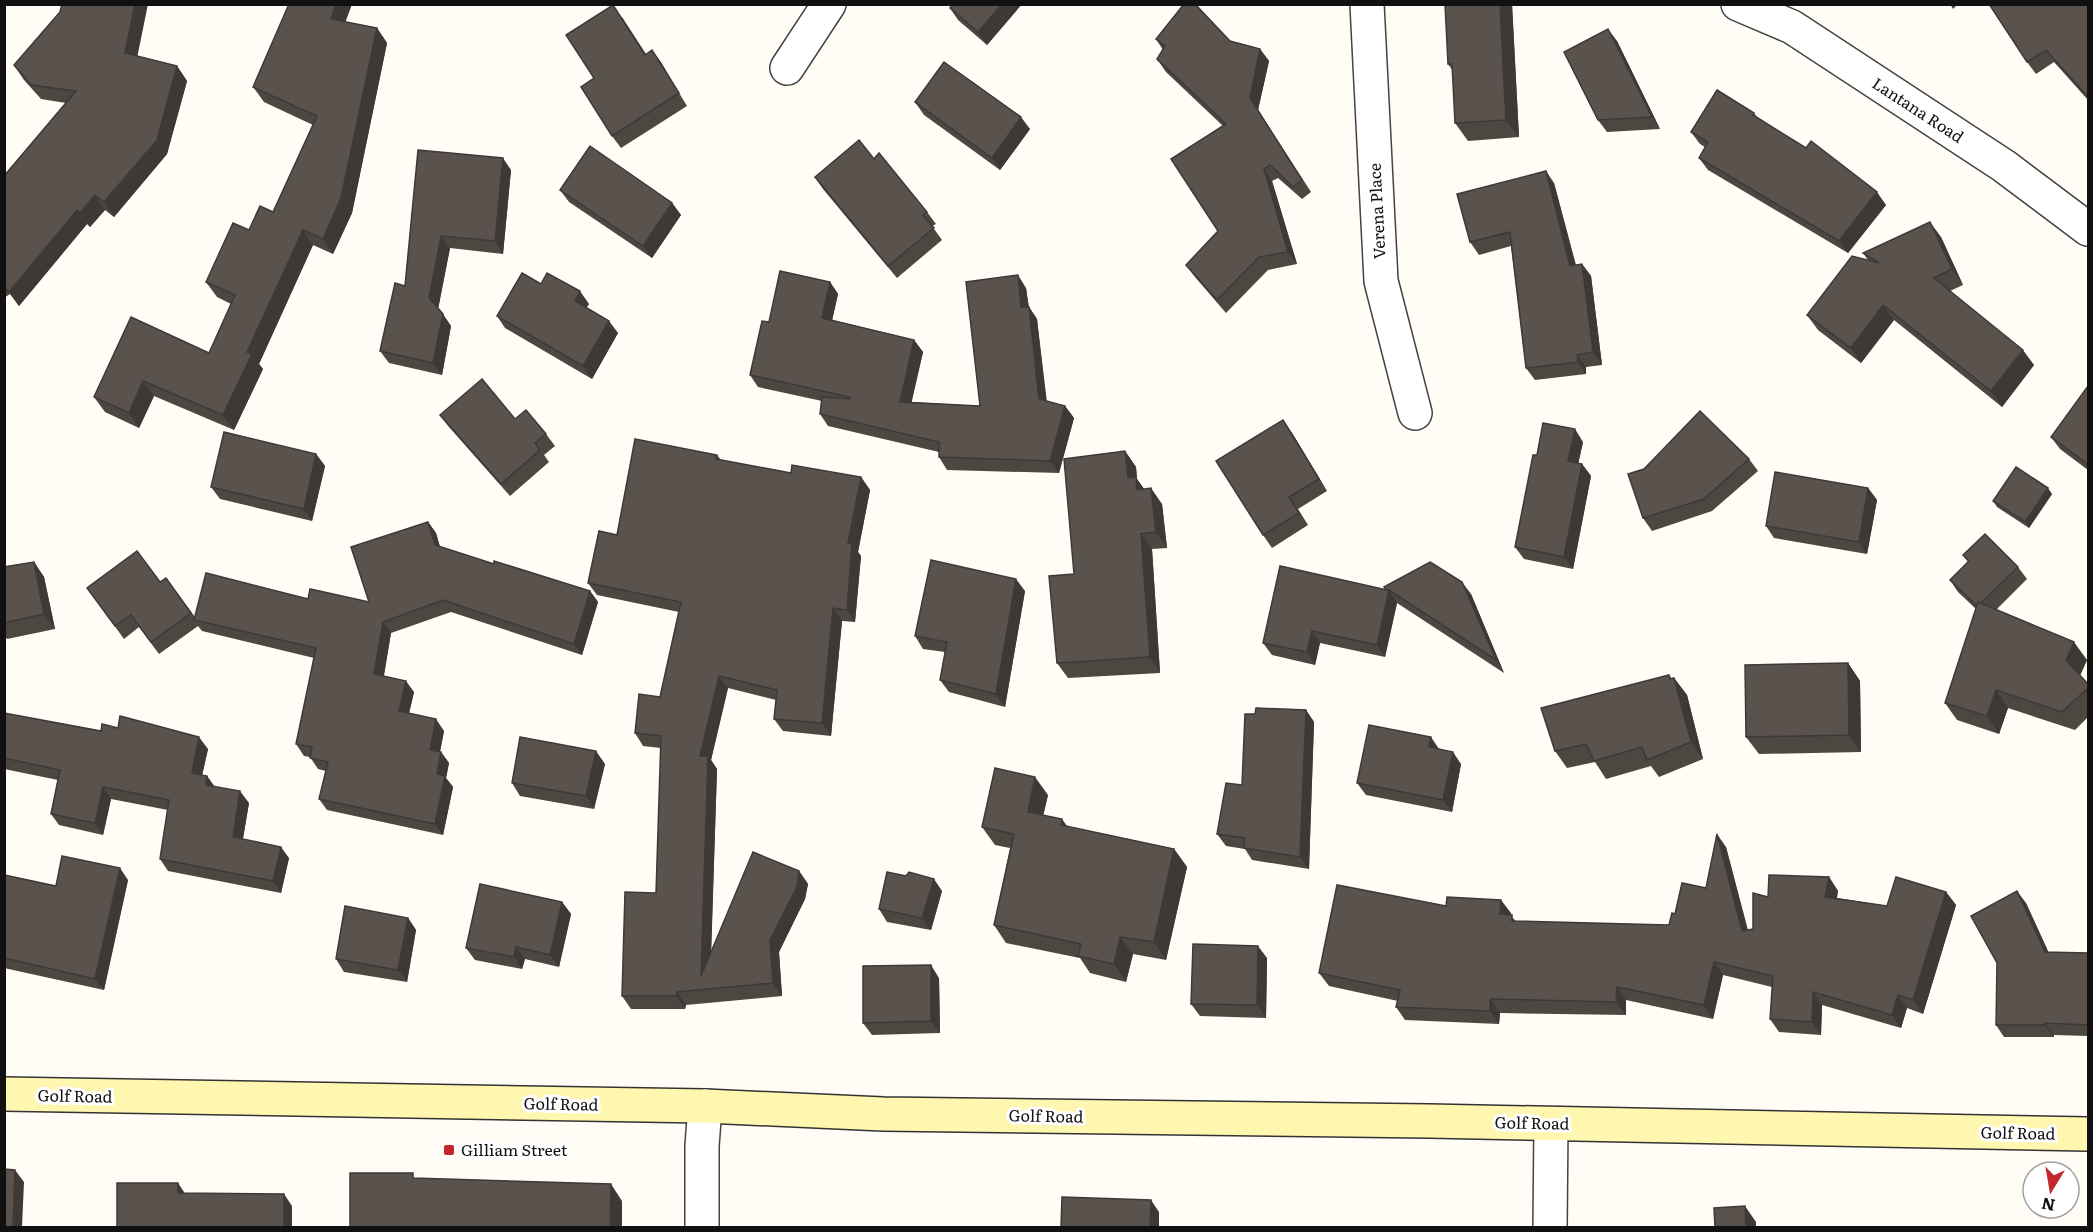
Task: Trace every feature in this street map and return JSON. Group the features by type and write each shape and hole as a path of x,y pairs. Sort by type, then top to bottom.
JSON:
{"street":[{"path":"787,68 829,4"},
{"name":"Verena Place","path":"1367,4 1381,281 1415,413"},
{"name":"Lantana Road","path":"1738,4 1792,27 2004,166 2088,229"},
{"name":"Golf Road","path":"4,1094 705,1106 883,1114 2088,1134"},
{"path":"702,1227 702,1146 705,1106"},
{"path":"1550,1227 1551,1124"}],"building":[{"path":"62,4 135,4 125,53 177,66 157,140 104,202 95,195 80,213 77,210 9,292 4,286 4,176 76,91 31,85 14,65 60,12"},
{"path":"289,4 336,4 331,19 377,28 341,198 323,239 303,230 247,352 252,354 223,415 143,381 129,413 94,397 131,317 209,353 235,295 206,282 233,223 249,230 260,206 273,212 317,116 253,87"},
{"path":"953,4 1002,4 978,32 950,8"},
{"path":"1184,4 1195,4 1230,41 1260,49 1250,98 1302,180 1293,187 1270,165 1264,169 1288,252 1259,257 1217,300 1186,265 1218,231 1171,159 1226,124 1157,59 1165,46 1156,39"},
{"path":"1445,4 1500,4 1506,120 1455,123 1452,64 1448,64"},
{"path":"1989,4 2088,4 2088,97 2046,50 2027,62"},
{"path":"613,5 645,55 652,50 679,93 612,136 581,87 594,78 566,35"},
{"path":"1608,29 1652,117 1598,120 1564,52"},
{"path":"944,62 1021,117 992,158 915,102"},
{"path":"1717,90 1806,148 1811,141 1877,192 1839,241 1699,158 1708,142 1691,132"},
{"path":"859,140 874,159 879,153 927,212 923,215 934,228 888,266 815,177"},
{"path":"590,146 672,203 643,246 560,190"},
{"path":"418,150 503,158 495,241 441,236 429,298 443,314 433,363 380,351 395,283 405,286"},
{"path":"1546,171 1570,266 1582,264 1593,352 1577,355 1578,362 1526,368 1510,232 1470,242 1457,194"},
{"path":"1930,222 1952,269 1934,278 2023,350 1991,391 1883,305 1851,348 1807,315 1852,256 1879,263 1863,253"},
{"path":"780,271 830,282 822,318 914,340 900,402 980,406 966,282 1018,275 1021,307 1029,307 1039,399 1065,406 1050,461 939,457 939,442 820,414 822,397 850,399 850,397 750,375 762,321 769,322"},
{"path":"522,273 541,284 547,273 580,291 575,301 609,321 583,366 497,316"},
{"path":"482,379 515,419 526,410 546,434 535,443 540,450 501,484 440,415"},
{"path":"2088,386 2088,464 2051,437"},
{"path":"1700,411 1749,459 1704,499 1643,518 1628,474 1644,469"},
{"path":"1283,420 1319,479 1289,497 1299,513 1263,535 1216,461"},
{"path":"1543,423 1575,429 1568,461 1582,464 1564,557 1515,547 1533,455 1537,455"},
{"path":"224,432 316,454 304,509 211,487"},
{"path":"635,439 717,455 716,459 791,473 792,465 861,477 848,543 852,543 847,610 833,608 822,723 774,719 777,690 719,676 700,756 708,756 701,976 753,852 799,871 797,887 770,940 773,983 677,992 676,996 622,996 625,892 656,893 661,736 635,733 639,694 660,697 681,602 588,583 599,531 617,535"},
{"path":"1125,451 1128,478 1136,477 1137,490 1151,488 1156,532 1141,534 1150,657 1057,663 1049,576 1074,574 1064,459"},
{"path":"2016,467 2048,488 2025,522 1993,501"},
{"path":"1775,472 1868,488 1859,542 1766,526"},
{"path":"428,522 435,545 590,591 574,644 443,600 383,622 374,674 406,681 399,711 436,719 430,750 441,752 437,774 445,776 435,824 319,799 328,762 310,758 312,747 296,744 316,648 194,620 206,573 308,599 310,589 369,602 351,547"},
{"path":"1985,534 2018,567 1981,603 1978,602 1977,606 1950,580 1969,561 1963,555"},
{"path":"137,551 160,582 166,578 191,613 151,642 131,615 115,626 87,588"},
{"path":"931,560 1016,579 996,694 940,680 947,642 915,636"},
{"path":"34,562 44,614 4,623 4,567"},
{"path":"1430,562 1462,582 1496,660 1389,590 1377,645 1312,631 1307,652 1263,643 1280,566 1387,590 1384,587"},
{"path":"1978,602 2074,642 2066,660 2088,684 2088,688 2062,712 1996,690 1987,716 1945,703"},
{"path":"1848,663 1849,735 1746,737 1745,665"},
{"path":"1669,675 1670,679 1674,678 1691,742 1647,760 1642,747 1594,761 1586,744 1555,751 1541,708"},
{"path":"1256,708 1306,710 1300,857 1244,848 1245,838 1217,834 1226,783 1242,785 1245,714 1255,714"},
{"path":"4,713 101,731 102,724 118,728 120,716 199,737 192,773 207,776 206,785 240,791 233,837 281,847 273,881 160,859 169,800 103,787 95,823 51,814 60,770 4,758"},
{"path":"1369,725 1431,737 1429,747 1453,752 1443,800 1357,783"},
{"path":"520,737 596,751 586,796 512,783"},
{"path":"995,768 1035,777 1028,812 1062,819 1061,825 1174,849 1154,942 1120,937 1114,964 1078,956 1081,944 994,925 1014,834 982,827"},
{"path":"1717,834 1742,931 1753,929 1753,893 1768,897 1769,875 1829,877 1825,897 1887,906 1896,877 1946,892 1913,1000 1898,995 1892,1015 1813,992 1812,1022 1770,1019 1773,976 1714,962 1704,1005 1617,987 1616,1002 1490,999 1490,1011 1396,1007 1400,990 1319,973 1337,885 1446,906 1447,897 1501,900 1500,914 1512,915 1512,921 1669,925 1672,913 1675,914 1682,883 1706,888"},
{"path":"62,856 120,868 95,979 4,958 4,875 56,886"},
{"path":"887,872 906,876 909,872 934,879 922,918 879,909"},
{"path":"480,884 562,902 550,955 516,947 514,957 466,948"},
{"path":"2017,891 2045,952 2088,953 2088,1025 2045,1023 2045,1025 1996,1025 1997,963 1971,916"},
{"path":"345,906 408,918 398,970 336,959"},
{"path":"1193,944 1258,946 1257,1005 1191,1004"},
{"path":"931,965 931,1021 863,1023 863,966"},
{"path":"4,1169 15,1170 13,1227 4,1227"},
{"path":"350,1173 413,1173 413,1178 611,1184 610,1227 350,1227"},
{"path":"117,1183 178,1183 178,1193 284,1194 284,1227 117,1227"},
{"path":"1062,1197 1151,1200 1150,1227 1061,1227"},
{"path":"1745,1206 1746,1227 1715,1227 1714,1208"}],"place":[{"name":"Gilliam Street","path":"449,1150"}]}
